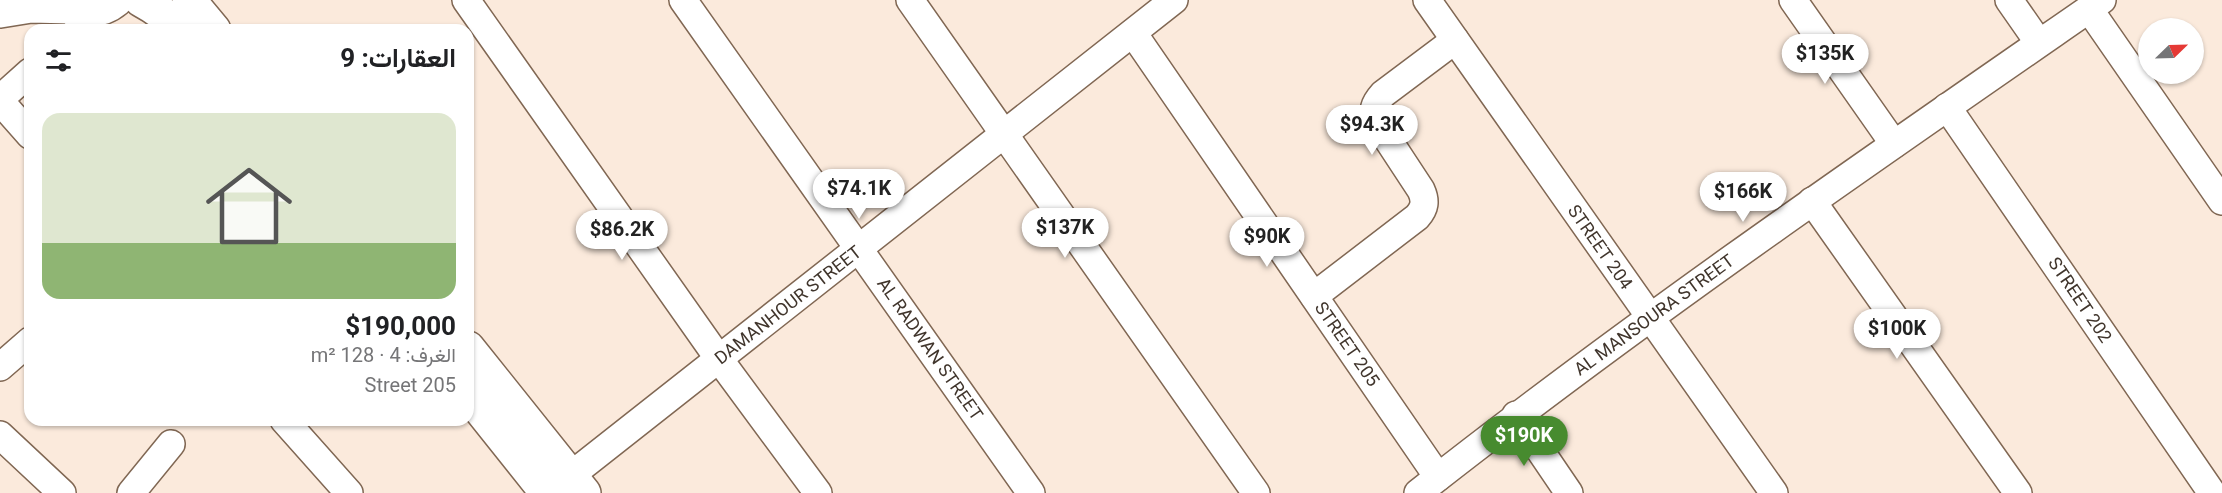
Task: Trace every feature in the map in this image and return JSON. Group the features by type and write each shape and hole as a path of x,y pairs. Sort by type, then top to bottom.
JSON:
{"street":[{"path":"141,0 157,8 173,24"},
{"path":"189,0 209,24"},
{"path":"466,0 719,359 818,493"},
{"name":"AL RADWAN STREET","path":"683,0 1031,493"},
{"path":"910,0 1256,493"},
{"name":"DAMANHOUR STREET","path":"554,488 1174,0"},
{"name":"STREET 204","path":"1427,0 1774,493"},
{"path":"1793,0 1894,144"},
{"path":"2009,0 2039,43"},
{"path":"2096,4 2214,171 2222,201"},
{"name":"AL MANSOURA STREET","path":"1428,485 1516,415 1650,317 1812,201 2096,4"},
{"path":"0,11 31,6 85,9"},
{"name":"STREET 205","path":"1133,33 1314,296 1428,485"},
{"path":"1314,296 1417,217 1424,209 1425,200 1421,190 1377,123 1373,113 1375,102 1455,40"},
{"path":"24,78 0,100 24,128"},
{"name":"STREET 202","path":"1947,107 2212,493"},
{"path":"1812,201 2018,493"},
{"path":"0,367 24,346"},
{"path":"474,358 554,488"},
{"path":"474,401 554,488"},
{"path":"1516,415 1569,493"},
{"path":"289,426 348,493"},
{"path":"0,435 62,493"},
{"path":"131,493 171,444"}]}
